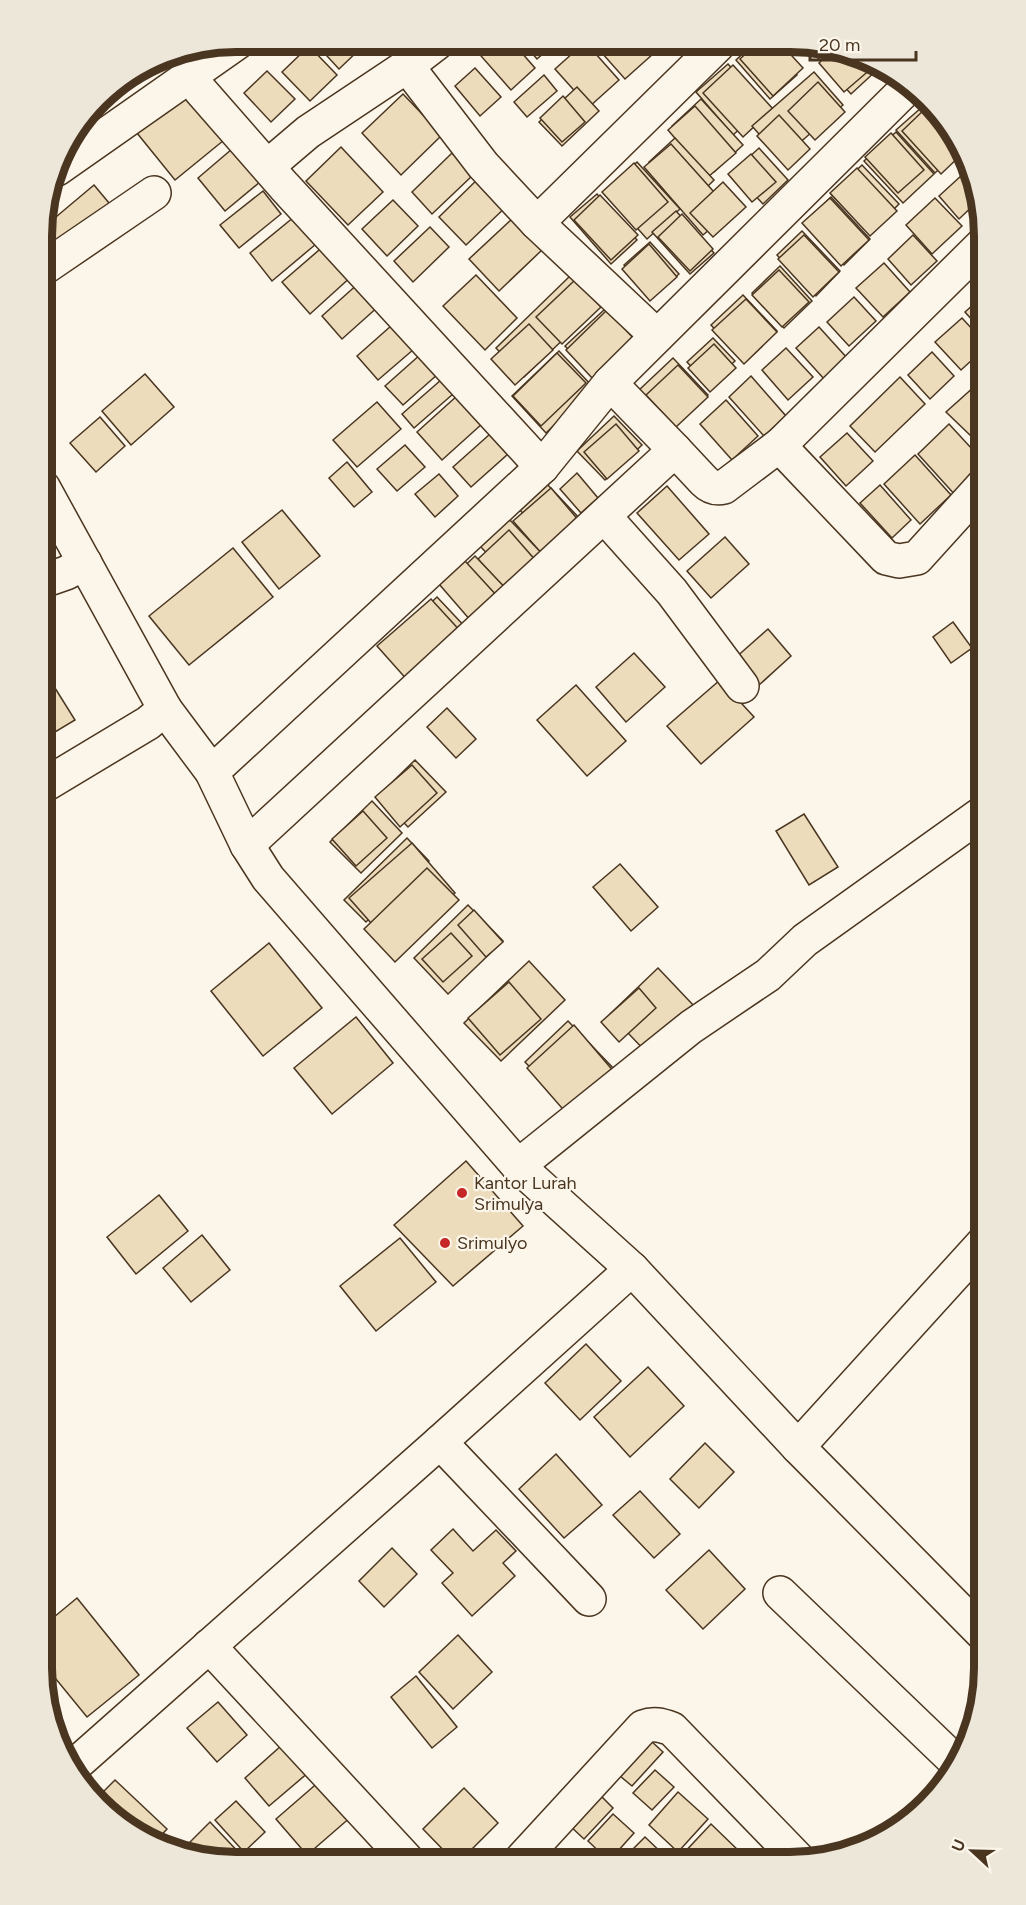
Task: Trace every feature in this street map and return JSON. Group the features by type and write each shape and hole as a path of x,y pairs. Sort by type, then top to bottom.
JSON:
{"street":[{"path":"537,223 711,52"},
{"path":"70,160 222,53"},
{"path":"268,166 308,132 424,53"},
{"path":"406,66 483,165 537,223 657,336"},
{"path":"200,90 284,186 542,467"},
{"path":"212,772 542,467 610,383 903,92"},
{"path":"52,263 154,193"},
{"path":"610,383 704,481 717,488 724,487 781,444 974,253"},
{"path":"781,444 789,456 886,558 899,561 917,558 974,495"},
{"path":"247,845 675,450"},
{"path":"604,516 672,592 742,686"},
{"path":"52,533 60,574 157,716 212,772 247,845 268,878 617,1283 798,1446 973,1624"},
{"path":"52,780 157,716"},
{"path":"518,1166 691,1028 768,975 805,940 974,819"},
{"path":"798,1446 973,1254"},
{"path":"78,1762 617,1283"},
{"path":"440,1442 589,1599"},
{"path":"780,1593 950,1757"},
{"path":"209,1646 400,1852"},
{"path":"535,1852 643,1727 650,1724 672,1729 791,1852"}],"building":[{"path":"521,52 535,68 511,90 478,53"},
{"path":"531,52 544,52 537,59"},
{"path":"574,52 594,52 619,80 589,107 555,69"},
{"path":"601,52 655,52 625,79"},
{"path":"744,52 776,52 797,75 770,99 736,60"},
{"path":"747,52 788,52 803,68 773,96 740,59"},
{"path":"302,53 316,53 337,75 310,101 282,72"},
{"path":"324,53 356,53 339,69"},
{"path":"825,56 849,62 874,73 851,94 818,58"},
{"path":"826,56 869,70 844,92 819,63"},
{"path":"728,64 765,106 733,135 696,92"},
{"path":"733,65 773,109 743,137 703,93"},
{"path":"475,68 501,97 480,116 455,86"},
{"path":"267,71 295,99 271,122 244,93"},
{"path":"814,72 843,105 781,159 752,126"},
{"path":"544,75 557,91 527,117 514,102"},
{"path":"818,82 845,112 815,140 788,111"},
{"path":"577,87 599,111 562,146 539,122"},
{"path":"190,89 229,136 175,180 137,133"},
{"path":"403,94 442,135 401,175 362,133"},
{"path":"563,96 585,122 562,142 540,118"},
{"path":"701,99 743,145 714,172 672,126"},
{"path":"695,106 736,153 708,177 668,130"},
{"path":"921,108 955,154 935,173 896,130"},
{"path":"923,110 942,134 957,159 941,174 902,131"},
{"path":"779,115 810,149 788,170 757,136"},
{"path":"896,132 934,174 903,203 864,161"},
{"path":"891,133 924,170 898,193 865,157"},
{"path":"675,138 714,180 689,205 649,162"},
{"path":"671,144 731,211 703,235 644,167"},
{"path":"341,147 383,192 348,225 306,181"},
{"path":"759,148 788,180 763,204 733,172"},
{"path":"232,149 260,182 225,211 198,178"},
{"path":"452,153 473,175 432,214 412,192"},
{"path":"751,154 776,182 752,202 728,174"},
{"path":"637,162 680,209 647,239 605,192"},
{"path":"634,163 668,202 636,230 602,192"},
{"path":"862,165 899,204 869,234 831,194"},
{"path":"857,168 897,211 870,236 830,193"},
{"path":"485,172 512,201 466,245 439,217"},
{"path":"962,175 971,208 959,219 939,196"},
{"path":"723,182 746,207 713,237 690,213"},
{"path":"94,185 114,209 52,259 53,219"},
{"path":"263,191 281,214 239,248 220,225"},
{"path":"597,194 637,240 611,264 570,217"},
{"path":"600,195 638,235 611,260 574,220"},
{"path":"831,197 870,239 844,265 804,223"},
{"path":"830,198 869,240 841,266 802,223"},
{"path":"935,198 962,226 932,254 906,225"},
{"path":"393,200 418,226 387,256 362,229"},
{"path":"676,211 714,253 690,274 652,232"},
{"path":"682,214 713,249 690,271 658,237"},
{"path":"294,217 316,244 272,281 250,253"},
{"path":"513,218 543,249 499,291 469,259"},
{"path":"430,227 449,247 413,282 394,261"},
{"path":"802,231 840,271 816,296 777,255"},
{"path":"804,235 839,272 813,297 778,259"},
{"path":"913,235 937,261 911,285 888,259"},
{"path":"650,242 679,274 653,297 624,265"},
{"path":"326,244 353,275 310,314 282,282"},
{"path":"649,244 677,277 650,301 622,269"},
{"path":"884,263 910,292 883,317 856,288"},
{"path":"780,266 812,301 784,328 752,293"},
{"path":"779,270 809,302 782,327 752,295"},
{"path":"476,275 517,318 485,350 443,306"},
{"path":"571,275 599,305 524,377 496,348"},
{"path":"575,280 601,307 562,344 536,317"},
{"path":"360,282 380,305 342,339 322,316"},
{"path":"743,295 777,331 745,362 711,325"},
{"path":"854,297 876,321 849,346 827,322"},
{"path":"746,299 777,332 744,364 712,330"},
{"path":"974,304 974,322 965,312"},
{"path":"605,309 634,339 594,376 565,346"},
{"path":"607,310 635,340 593,379 566,350"},
{"path":"400,318 421,343 378,380 357,356"},
{"path":"962,318 974,331 974,358 961,370 935,342"},
{"path":"529,324 553,350 515,385 491,359"},
{"path":"819,327 848,359 825,380 796,348"},
{"path":"713,338 735,361 709,385 687,362"},
{"path":"714,344 736,368 710,392 688,368"},
{"path":"786,348 813,377 788,400 762,370"},
{"path":"559,351 593,387 546,433 512,396"},
{"path":"932,352 954,376 930,399 908,375"},
{"path":"557,353 586,383 541,426 513,396"},
{"path":"421,354 438,374 403,405 385,386"},
{"path":"673,358 708,395 673,428 638,391"},
{"path":"678,365 708,397 676,427 646,395"},
{"path":"145,374 174,407 131,445 102,411"},
{"path":"751,376 786,416 764,436 729,397"},
{"path":"900,377 925,404 875,452 850,426"},
{"path":"441,380 453,394 414,428 402,414"},
{"path":"974,387 974,433 971,436 946,412"},
{"path":"458,395 483,423 442,460 417,432"},
{"path":"726,400 758,436 732,460 700,424"},
{"path":"377,402 401,429 357,467 333,440"},
{"path":"614,416 642,445 605,480 577,451"},
{"path":"100,417 125,446 96,472 70,443"},
{"path":"616,424 639,451 607,479 584,452"},
{"path":"949,424 974,451 974,479 956,496 918,454"},
{"path":"499,426 516,447 471,487 453,467"},
{"path":"847,433 873,461 846,486 820,457"},
{"path":"405,445 425,467 397,491 377,469"},
{"path":"915,455 951,495 920,524 884,484"},
{"path":"347,462 372,492 354,507 329,478"},
{"path":"577,473 598,498 581,513 560,489"},
{"path":"439,474 458,496 435,517 415,494"},
{"path":"546,483 582,521 554,547 519,509"},
{"path":"880,485 911,520 892,538 860,503"},
{"path":"667,486 709,534 679,560 637,513"},
{"path":"551,488 580,522 543,555 513,521"},
{"path":"282,510 320,556 279,589 242,542"},
{"path":"508,518 549,561 521,589 479,545"},
{"path":"509,530 537,562 505,589 478,559"},
{"path":"725,537 749,564 711,598 687,571"},
{"path":"233,548 273,597 189,665 149,616"},
{"path":"475,556 511,594 480,623 444,586"},
{"path":"465,561 498,597 471,621 439,584"},
{"path":"437,597 469,631 415,683 383,649"},
{"path":"431,599 463,634 409,682 377,646"},
{"path":"953,622 972,648 951,663 933,637"},
{"path":"768,629 791,656 758,686 734,659"},
{"path":"634,653 665,687 626,722 596,687"},
{"path":"720,680 754,717 701,764 667,726"},
{"path":"52,683 75,720 52,734"},
{"path":"576,685 626,741 587,776 537,720"},
{"path":"447,708 476,739 456,758 427,727"},
{"path":"415,760 446,792 408,827 378,796"},
{"path":"412,765 437,793 400,827 375,797"},
{"path":"372,801 402,833 361,873 330,842"},
{"path":"363,811 387,838 356,866 332,839"},
{"path":"804,814 838,867 809,885 776,831"},
{"path":"407,838 429,861 366,922 344,900"},
{"path":"412,843 455,893 393,948 349,898"},
{"path":"620,864 658,907 631,931 593,887"},
{"path":"427,868 459,900 395,962 364,929"},
{"path":"468,905 503,941 448,994 414,958"},
{"path":"474,910 503,942 486,957 458,925"},
{"path":"451,933 472,956 443,982 422,959"},
{"path":"269,943 322,1008 263,1056 211,991"},
{"path":"529,961 565,1000 501,1061 464,1023"},
{"path":"658,968 695,1007 647,1053 610,1014"},
{"path":"509,982 541,1019 500,1055 468,1018"},
{"path":"639,988 656,1008 619,1042 601,1022"},
{"path":"356,1017 393,1063 332,1114 294,1068"},
{"path":"568,1021 617,1072 574,1113 525,1062"},
{"path":"574,1025 615,1073 568,1115 527,1068"},
{"name":"Kantor Lurah Srimulya","path":"466,1161 523,1226 453,1286 394,1225"},
{"path":"159,1195 188,1231 136,1274 107,1237"},
{"path":"202,1235 230,1270 191,1302 163,1268"},
{"path":"400,1238 436,1282 376,1331 340,1286"},
{"path":"586,1344 621,1381 580,1420 545,1383"},
{"path":"648,1367 684,1406 630,1457 594,1417"},
{"path":"705,1443 734,1472 699,1508 670,1479"},
{"path":"556,1454 602,1505 564,1538 519,1489"},
{"path":"640,1491 680,1534 654,1558 613,1515"},
{"path":"453,1529 473,1551 496,1530 516,1551 503,1563 515,1576 472,1616 442,1583 453,1573 431,1550"},
{"path":"392,1548 417,1574 384,1607 359,1581"},
{"path":"709,1550 745,1589 703,1629 666,1590"},
{"path":"77,1598 139,1675 87,1717 53,1675 52,1619"},
{"path":"458,1635 492,1672 453,1709 419,1672"},
{"path":"416,1676 457,1727 432,1748 391,1697"},
{"path":"218,1702 247,1735 217,1762 187,1728"},
{"path":"291,1737 316,1766 269,1806 245,1778"},
{"path":"651,1741 663,1752 632,1786 620,1776"},
{"path":"655,1770 674,1787 652,1810 633,1793"},
{"path":"115,1780 167,1829 160,1836 155,1834 115,1807 102,1794"},
{"path":"321,1780 352,1816 310,1852 304,1852 276,1819"},
{"path":"464,1788 498,1823 469,1852 445,1852 423,1829"},
{"path":"678,1792 708,1819 678,1852 649,1825"},
{"path":"598,1793 613,1808 584,1839 569,1825"},
{"path":"236,1801 265,1832 244,1852 215,1820"},
{"path":"613,1814 634,1833 617,1852 600,1852 588,1841"},
{"path":"210,1822 238,1852 213,1851 187,1845"},
{"path":"711,1824 740,1852 685,1852"},
{"path":"645,1837 661,1852 630,1852"}],"place":[{"name":"Kantor Lurah Srimulya","path":"462,1193"},
{"name":"Srimulyo","path":"445,1243"}]}
